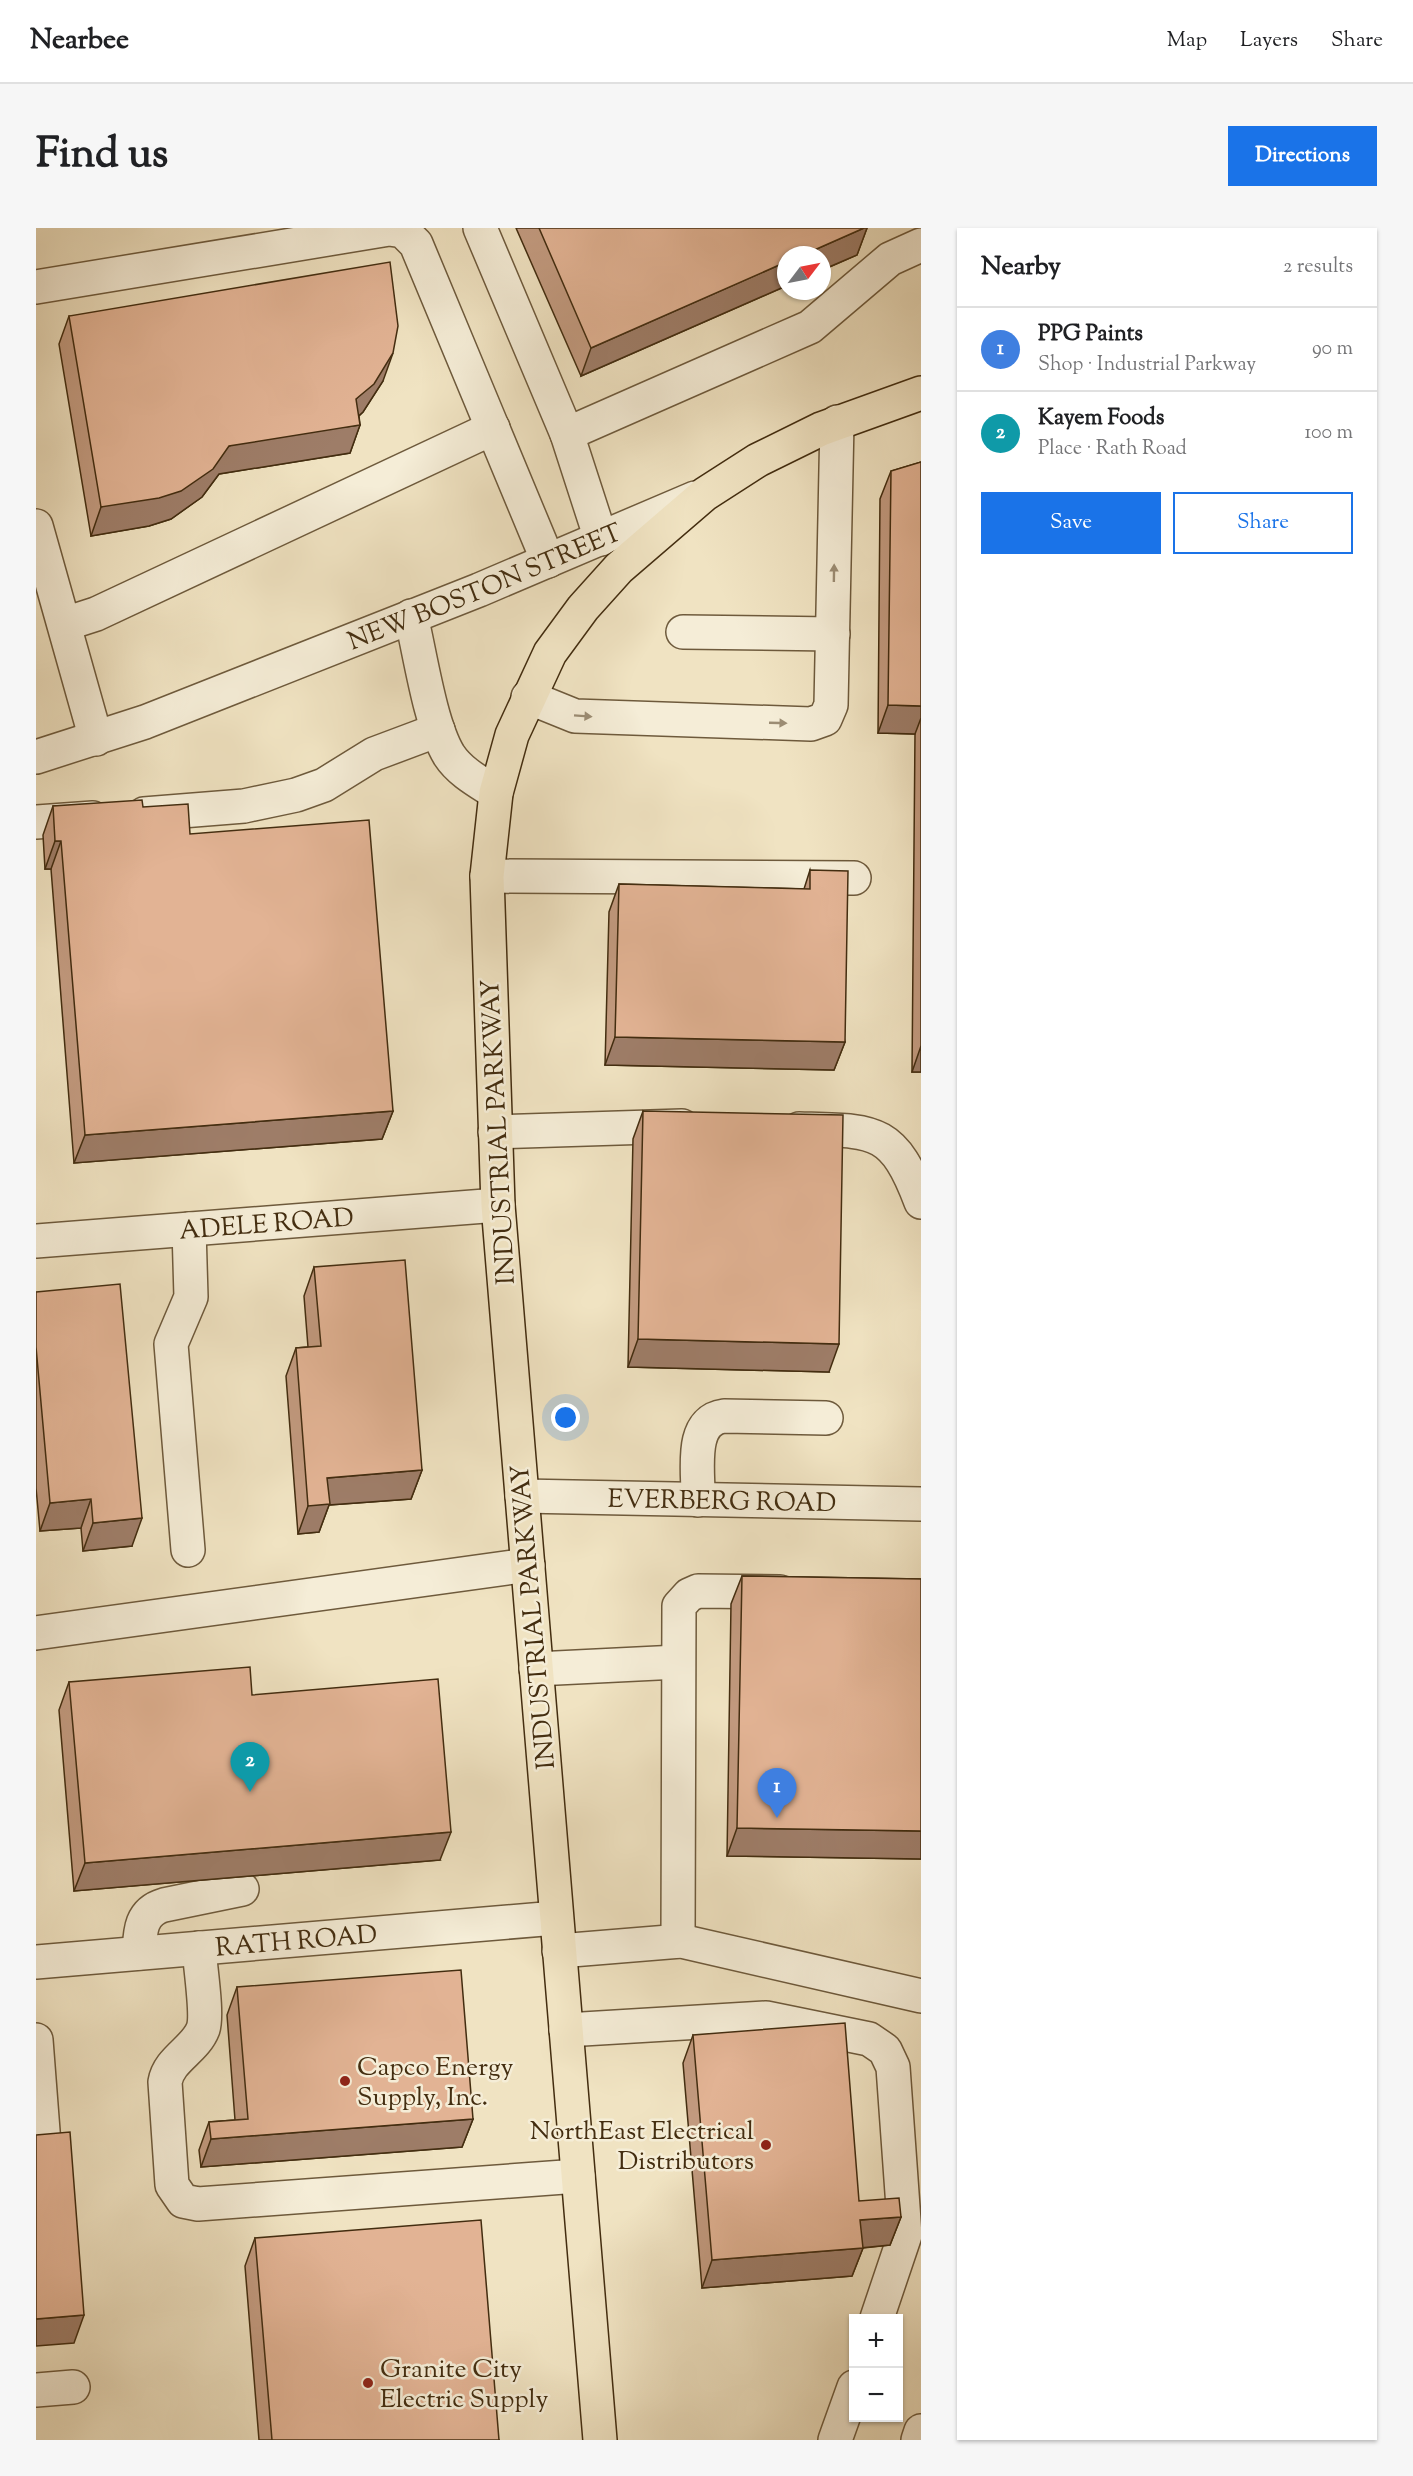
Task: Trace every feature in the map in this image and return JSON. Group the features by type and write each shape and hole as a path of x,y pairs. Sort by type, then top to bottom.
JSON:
{"main road":[{"name":"NEW BOSTON STREET","path":"705,494 767,455 837,422 921,393"},
{"name":"INDUSTRIAL PARKWAY","path":"600,2440 498,1205 487,876 496,793 512,735 550,653 583,608 619,568 705,494"}],"street":[{"path":"480,228 567,434 601,539"},
{"path":"36,287 399,230 411,237 416,244 548,561"},
{"path":"567,434 810,327 890,259 921,244"},
{"path":"528,697 575,716 815,724 825,719 831,708 837,422"},
{"path":"65,624 96,614 493,428"},
{"name":"NEW BOSTON STREET","path":"36,757 96,739 411,616 705,494"},
{"path":"36,526 96,739"},
{"path":"411,616 438,730 449,756 467,775 496,793"},
{"path":"683,632 833,634"},
{"path":"36,822 244,806 296,795 324,785 374,754 438,730"},
{"path":"487,876 854,878"},
{"path":"495,1132 648,1125 707,1127"},
{"path":"765,1128 848,1130 882,1140 906,1165 921,1202"},
{"name":"ADELE ROAD","path":"36,1241 498,1205"},
{"path":"188,1550 171,1344 191,1297 189,1229"},
{"path":"698,1500 700,1436 711,1420 724,1416 826,1418"},
{"name":"EVERBERG ROAD","path":"522,1496 921,1504"},
{"path":"36,1634 528,1565"},
{"path":"678,1941 678,1611 689,1595 703,1591 806,1592"},
{"path":"536,1669 678,1662"},
{"path":"139,1953 141,1926 152,1910 164,1905 242,1889"},
{"name":"RATH ROAD","path":"36,1962 556,1918"},
{"path":"560,1951 678,1941 921,1996"},
{"path":"199,1948 204,2026 198,2038 169,2069 165,2082 172,2185 183,2201 198,2204 578,2176"},
{"path":"566,2030 760,2018 862,2037 880,2046 888,2055 893,2067 905,2223 900,2253 879,2314"},
{"path":"36,2040 44,2144"},
{"path":"36,2390 73,2387"},
{"path":"835,2440 849,2401"},
{"path":"918,2440 921,2431"}],"building":[{"path":"539,228 864,228 823,246 777,246 777,266 591,348"},
{"path":"390,262 398,326 393,353 374,384 356,399 360,425 229,446 213,469 181,491 159,498 101,507 69,316"},
{"path":"921,462 921,706 888,705 891,471"},
{"path":"142,800 143,807 188,804 190,834 369,820 393,1111 85,1135 61,841 55,841 53,806"},
{"path":"810,870 848,871 845,1042 615,1037 619,884 810,889"},
{"path":"643,1111 843,1115 839,1344 638,1339"},
{"path":"405,1260 422,1470 327,1478 330,1504 308,1506 296,1348 321,1346 314,1267"},
{"path":"120,1284 142,1518 93,1523 91,1499 50,1503 36,1347 36,1292"},
{"path":"742,1576 921,1579 921,1831 737,1828"},
{"path":"250,1667 252,1695 438,1679 451,1832 85,1863 69,1682"},
{"name":"Capco Energy Supply, Inc.","path":"461,1970 473,2119 211,2139 209,2122 248,2119 237,1987"},
{"name":"NorthEast Electrical Distributors","path":"845,2023 859,2201 899,2198 901,2217 860,2220 863,2248 712,2260 693,2035"},
{"path":"70,2132 84,2315 36,2319 36,2135"},
{"path":"481,2220 499,2440 272,2440 255,2238"}],"place":[{"name":"Kayem Foods","path":"250,1792"},
{"name":"PPG Paints","path":"777,1818"},
{"name":"Capco Energy Supply, Inc.","path":"345,2081"},
{"name":"NorthEast Electrical Distributors","path":"766,2145"},
{"name":"Granite City Electric Supply","path":"368,2383"}]}
